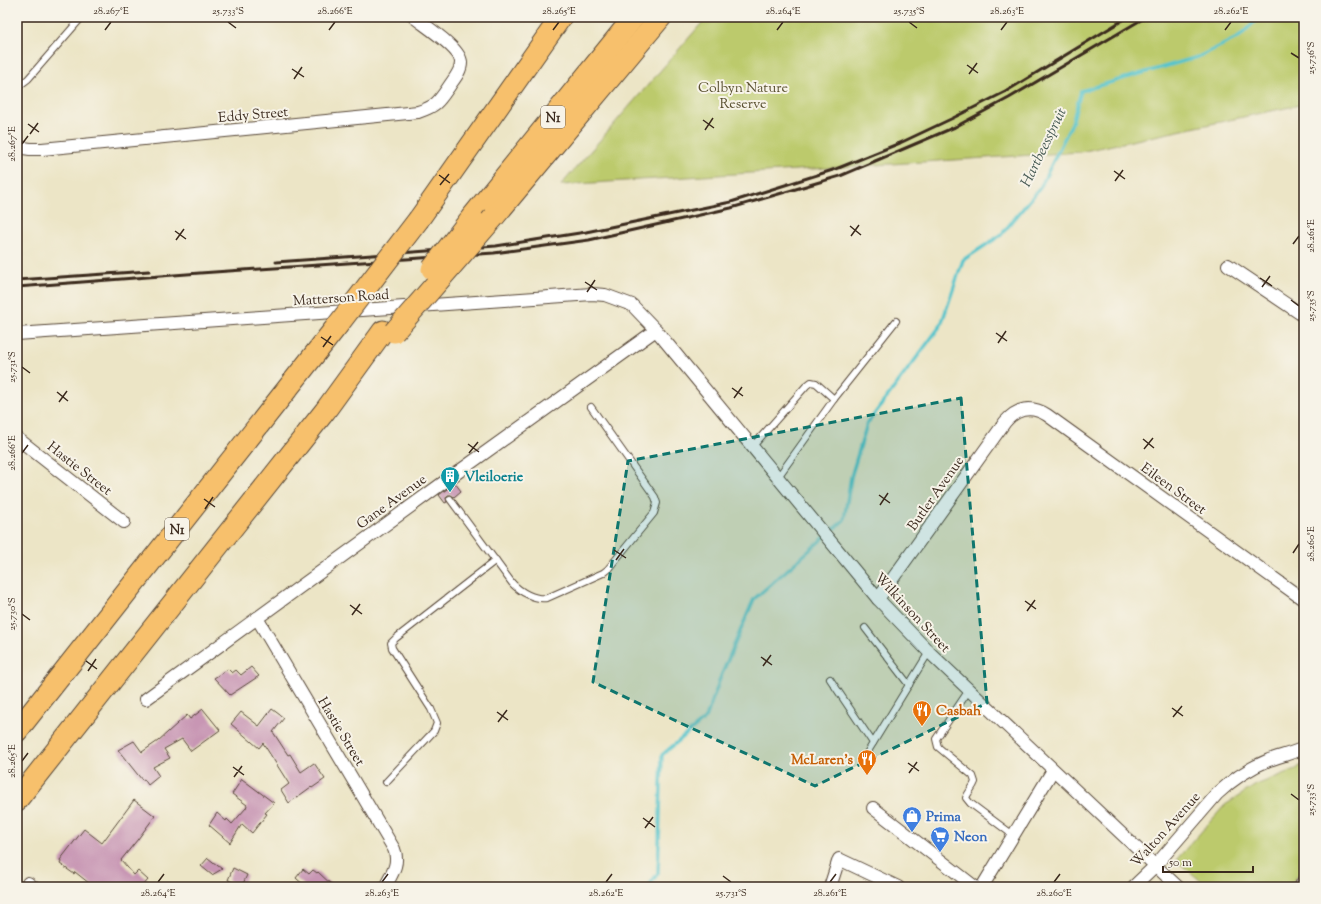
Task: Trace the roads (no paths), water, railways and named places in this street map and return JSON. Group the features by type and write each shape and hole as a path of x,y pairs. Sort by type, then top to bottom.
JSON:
{"highway":[{"path":"445,183 561,17"},
{"name":"N1","path":"17,731 337,326 445,183 576,17"},
{"name":"N1","path":"17,800 388,332 472,217 634,17"},
{"path":"388,332 494,217 661,17"}],"street":[{"name":"Eddy Street","path":"17,147 42,149 418,112 432,107 438,102 459,70 461,63 460,58 452,47 414,17"},
{"path":"1228,265 1304,316"},
{"name":"Matterson Road","path":"17,334 599,294 632,305 656,330"},
{"name":"Wilkinson Street","path":"656,330 878,599 929,652 1178,887"},
{"name":"Gane Avenue","path":"146,699 257,618 442,488 656,330"},
{"name":"Butler Avenue","path":"878,599 1004,422 1011,416 1023,410"},
{"name":"Eileen Street","path":"1023,410 1039,410 1304,600"},
{"name":"Hastie Street","path":"17,438 124,522"},
{"name":"Hastie Street","path":"257,618 392,844 396,853 397,861 385,887"},
{"name":"Walton Avenue","path":"1133,887 1155,866 1226,785 1246,771 1262,763 1304,748"},
{"path":"982,887 1053,770"},
{"path":"873,808 975,887"},
{"path":"830,887 839,859 898,887"}],"lane":[{"path":"17,86 28,79 82,17"},
{"path":"778,477 834,399 896,320"},
{"path":"753,446 811,382 816,383 834,399"},
{"path":"450,499 512,583 519,589 540,598 547,598 603,573 608,569 655,510 657,503 655,497 591,407"},
{"path":"386,782 434,731 438,723 431,709 392,648 391,643 496,560"},
{"path":"865,628 909,685"},
{"path":"867,753 929,652"},
{"path":"830,679 873,743"},
{"path":"969,690 936,739 938,747 973,776 975,782 966,798 970,803 1013,836"}],"waterway":[{"name":"Hartbeesspruit","path":"648,887 658,873 662,755 706,718 721,676 754,599 844,520 851,477 867,424 941,325 963,260 1001,235 1040,188 1072,123 1081,91 1198,57 1239,37 1259,17"}],"railway":[{"path":"276,262 496,246 586,232 731,202 836,169 900,143 1005,92 1128,17"},
{"path":"17,287 494,253 589,240 731,208 840,176 955,127 1009,98 1146,17"},
{"path":"17,280 149,271"}],"place":[{"name":"Vleiloerie","path":"450,493"},
{"name":"Casbah","path":"922,727"},
{"name":"McLaren's","path":"867,776"},
{"name":"Prima","path":"912,833"},
{"name":"Neon","path":"940,853"}],"park label":[{"name":"Colbyn Nature Reserve","path":"743,96"}]}
